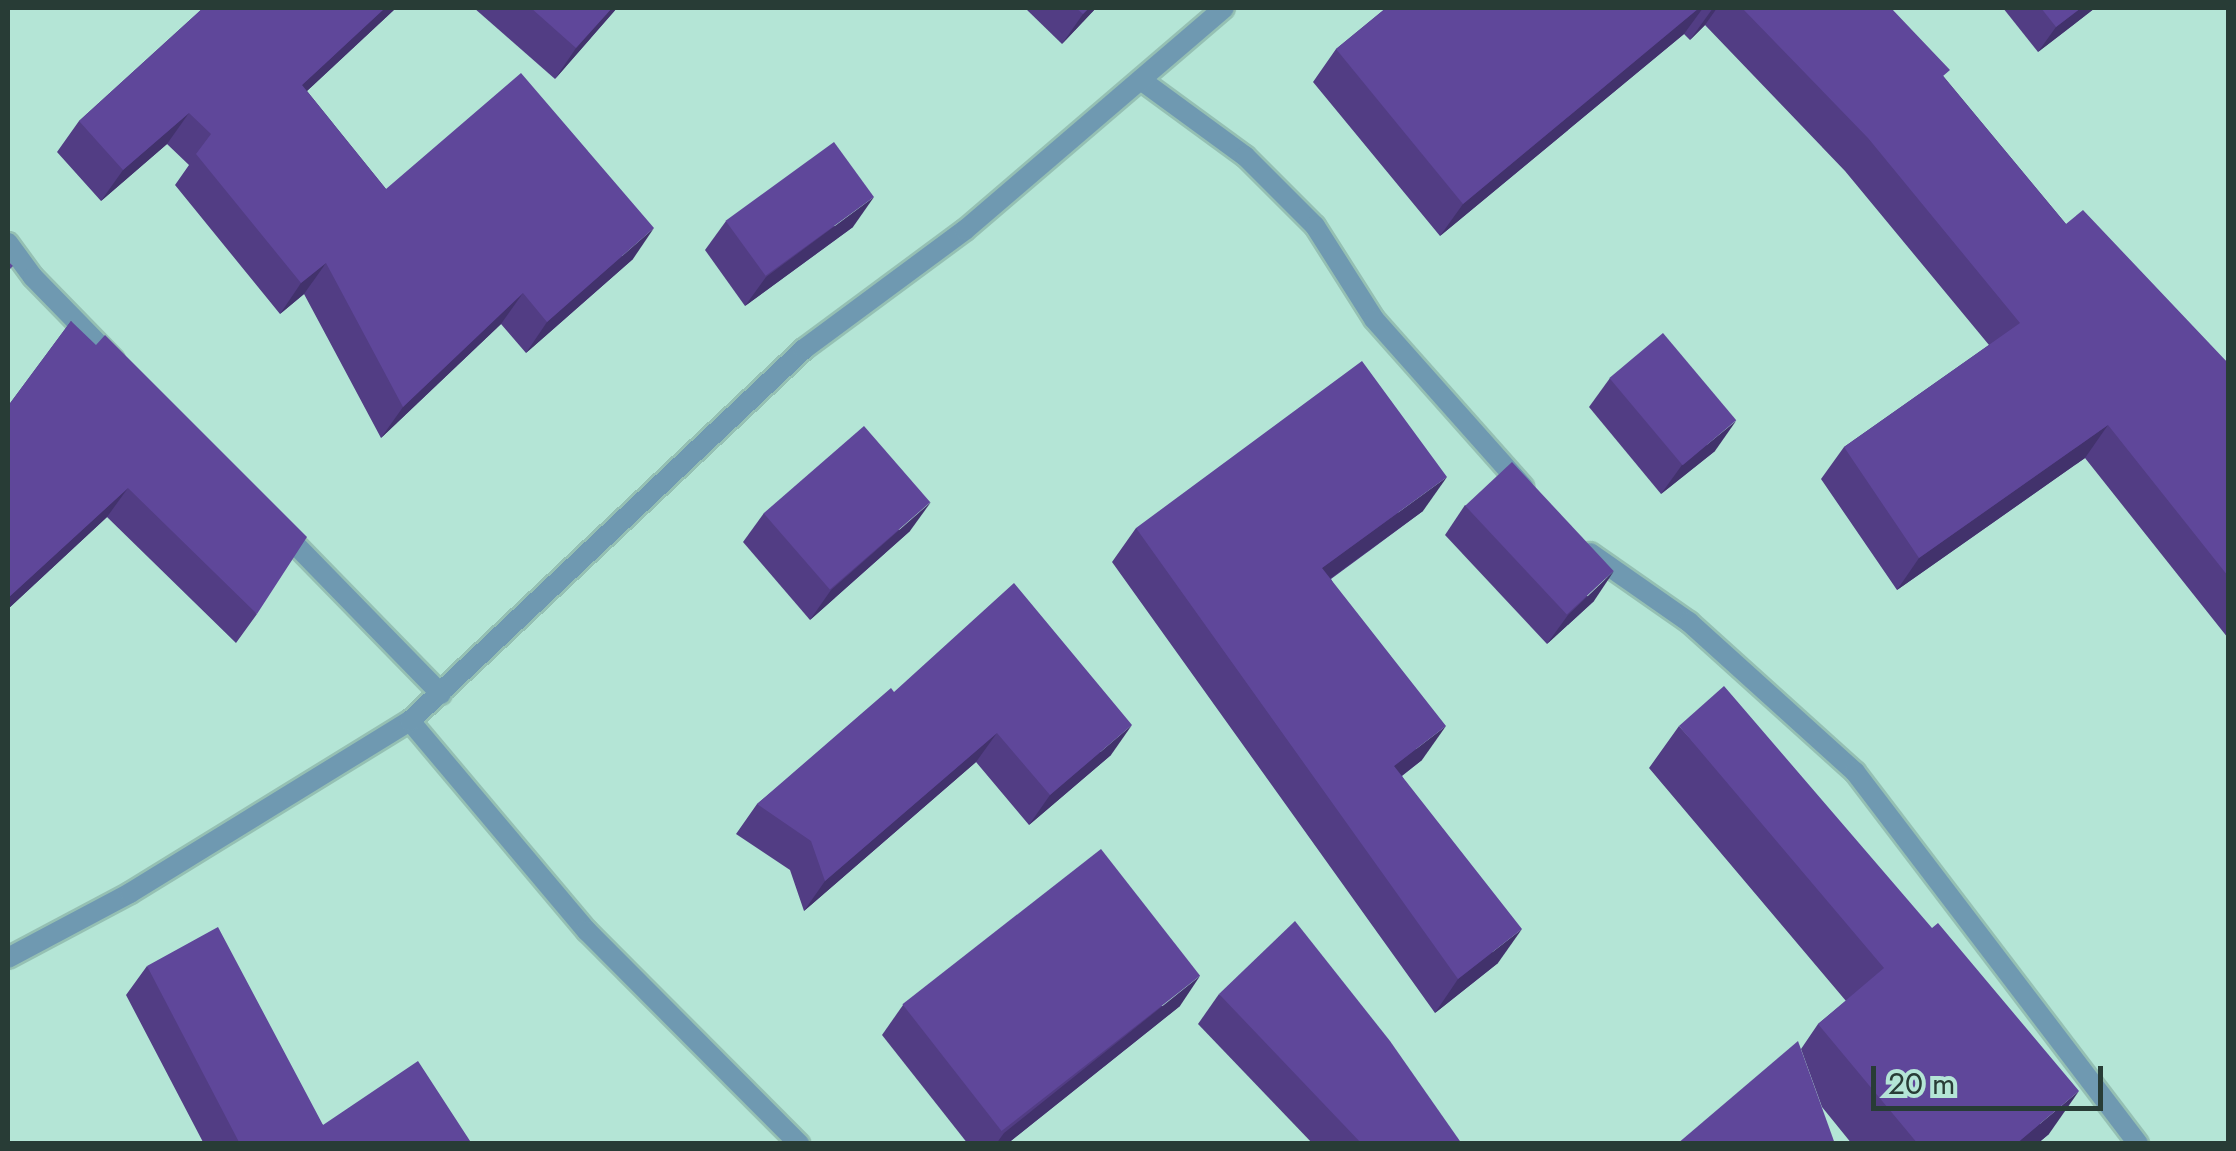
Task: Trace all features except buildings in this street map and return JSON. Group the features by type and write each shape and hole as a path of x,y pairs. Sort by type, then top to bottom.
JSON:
{"street":[{"path":"8,958 130,893 410,721 804,349 965,230 1224,8"},
{"path":"1141,80 1244,156 1316,226 1374,319 1536,501"},
{"path":"8,243 33,276 128,374"},
{"path":"264,513 441,694"},
{"path":"1572,540 1689,622 1855,772 2138,1144"},
{"path":"410,721 587,931 800,1144"}]}
